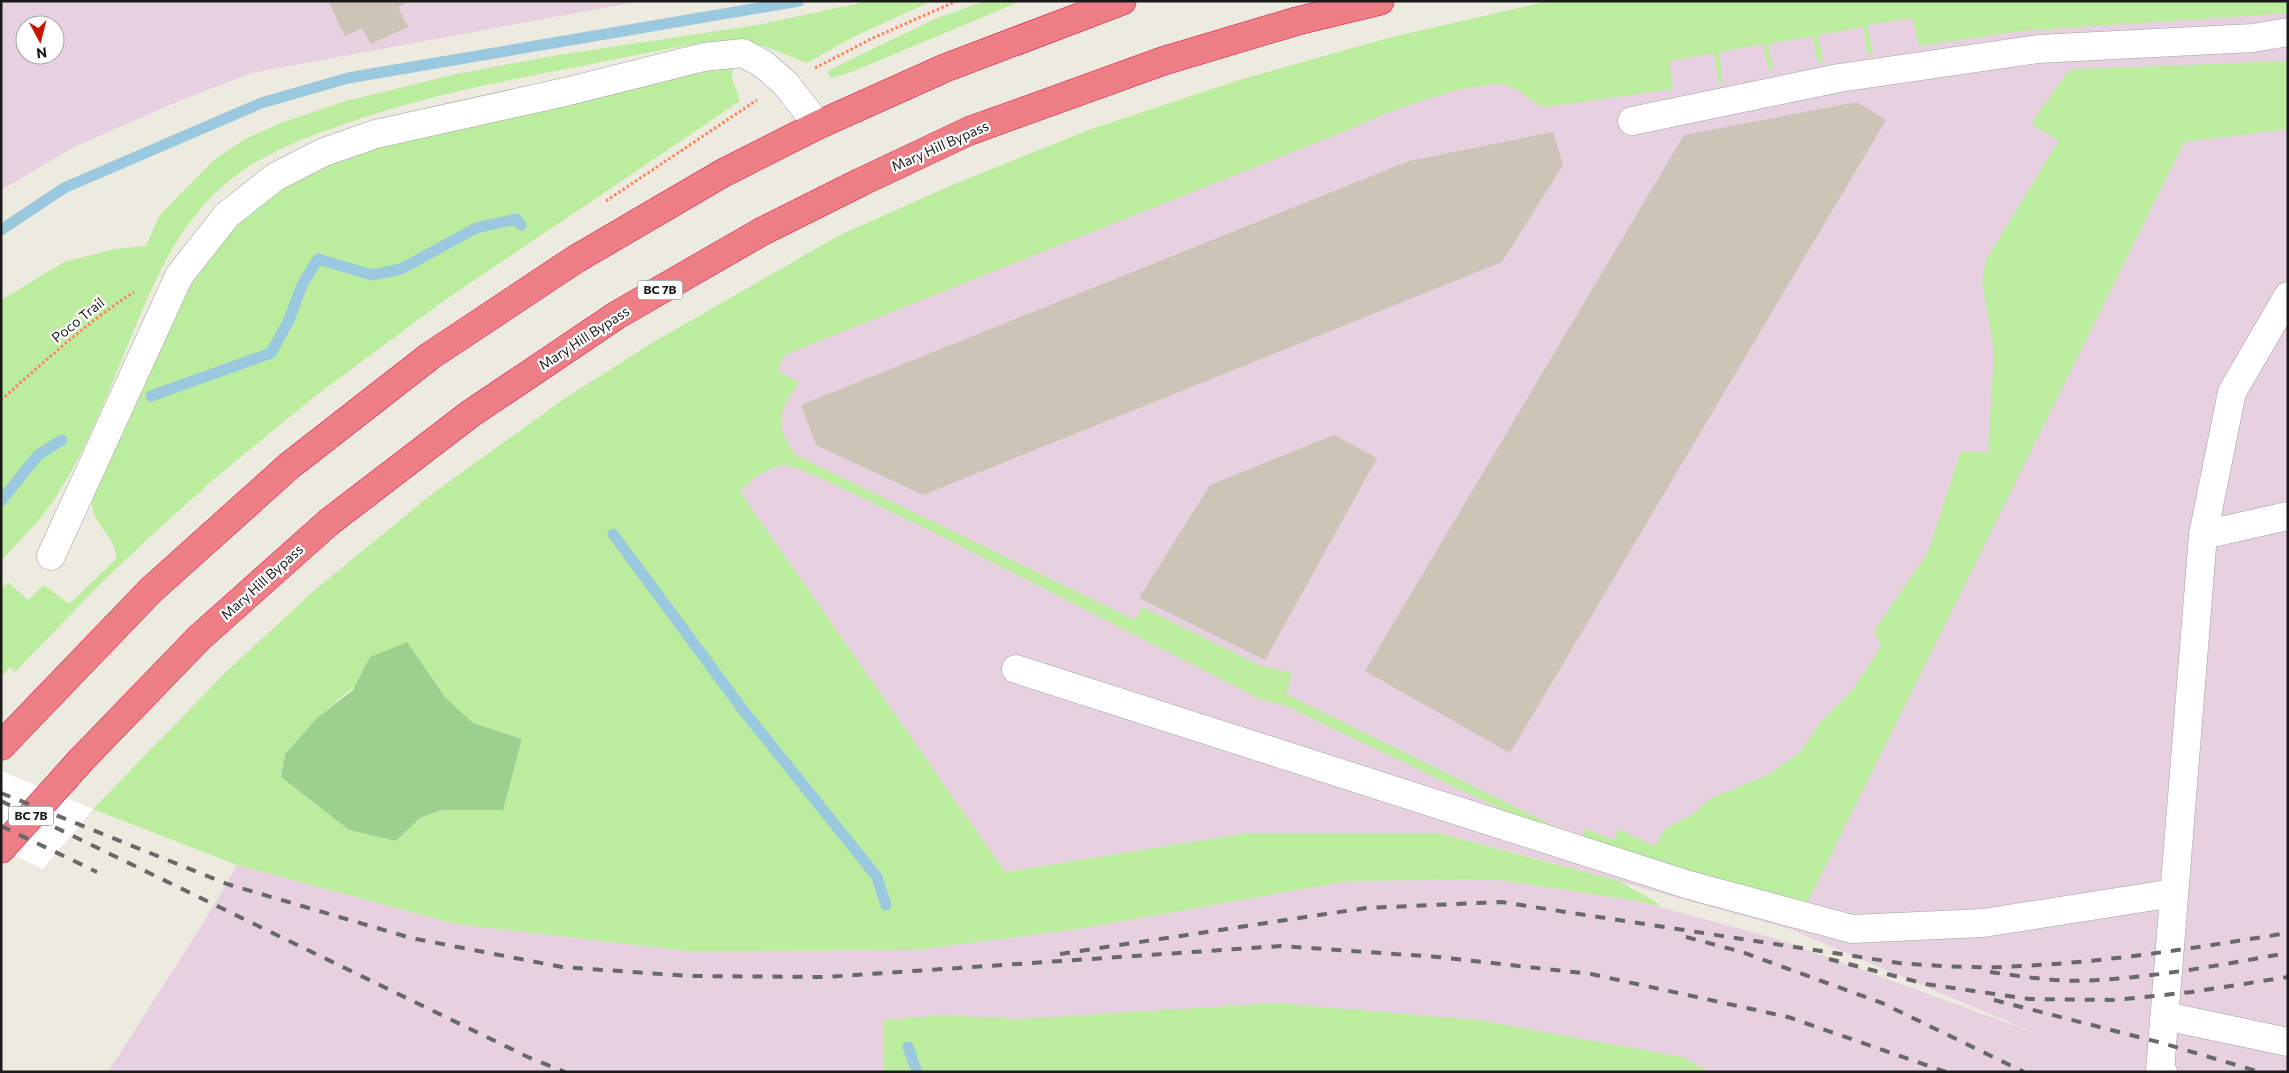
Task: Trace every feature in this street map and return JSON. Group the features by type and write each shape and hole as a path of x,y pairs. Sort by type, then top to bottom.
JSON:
{"highway":[{"path":"1,746 151,590 289,466 430,356 584,254 723,173 818,125 945,68 1122,1"},
{"name":"Mary Hill Bypass","path":"1,850 81,760 199,638 329,522 470,414 617,315 761,232 969,131 1163,61 1297,21 1380,1"}],"lane":[{"path":"1632,121 1839,78 2038,49 2253,38 2288,32"},
{"path":"51,556 179,276 227,215 275,178 324,152 376,134 565,92 704,57 743,53 763,64 785,83 818,125"},
{"path":"2163,1072 2160,1070 2203,535 2232,392 2288,296"},
{"path":"2203,535 2288,516"},
{"path":"1016,669 1689,885 1852,928 1983,923 2174,893"},
{"path":"2165,1016 2288,1042"}],"path":[{"path":"785,83 873,38 957,1"},
{"name":"Poco Trail","path":"1,400 112,306 151,281 179,276"}],"shaded area":[{"path":"1,1 641,1 251,73 174,103 74,147 1,190"},
{"path":"1693,1 2288,1 2288,1072 108,1072 207,917 237,865 456,924 688,951 914,950 1071,930 1348,881 1492,879 1638,901 1777,939 2035,1033 1790,929 1438,833 1247,833 1005,872 690,420 791,307"}],"green space":[{"path":"869,1 932,1 853,37 807,63 771,49 740,42 713,42 659,50 483,86 396,107 298,141 272,153 247,168 225,184 206,203 189,223 168,256 153,285 102,408 74,467 45,512 1,561 1,300 64,262 114,249 146,246 159,216 214,160 245,139 281,123 342,102 456,74 552,56 757,25"},
{"path":"985,1 1021,1 854,71 831,78 827,72 935,19"},
{"path":"1549,1 2288,1 2288,13 2019,31 1919,46 1912,18 1867,25 1873,54 1871,56 1867,53 1863,27 1818,35 1823,61 1821,64 1817,61 1813,36 1768,44 1773,68 1768,69 1763,44 1719,52 1723,83 1720,83 1718,80 1714,53 1669,61 1673,89 1545,107 1535,103 1516,89 1505,85 1472,87 1450,92 1383,115 784,355 778,372 798,381 786,403 781,420 784,436 796,455 1135,620 1142,607 1259,665 1292,673 1286,694 1564,831 1582,837 1585,828 1613,840 1618,829 1655,846 1666,828 1693,814 1711,798 1770,774 1801,751 1821,721 1853,689 1881,646 1874,631 1928,552 1961,451 1988,453 1994,351 1982,282 1986,260 2059,140 2034,126 2032,122 2066,74 2071,70 2079,69 2288,61 2288,129 2184,142 1807,903 1801,906 1545,830 1286,706 1260,699 935,533 821,478 788,465 775,467 754,478 740,492 1005,872 1247,833 1438,833 1619,881 1659,904 1658,906 1638,901 1492,879 1348,881 1071,930 914,950 688,951 456,924 237,865 93,809 228,670 316,589 432,494 564,399 650,344 838,236 952,185 1091,129 1239,80 1388,38","holes":["407,642 445,697 473,723 522,739 503,810 441,810 420,818 396,841 349,830 281,777 285,754 317,718"]},
{"path":"721,69 733,69 732,78 740,101 445,300 315,396 214,479 152,535 101,583 15,672 10,667 1,677 1,585 4,587 8,582 28,600 44,585 69,604 116,559 112,542 94,514 92,496 209,238 320,160"},
{"path":"407,642 445,697 473,723 522,739 503,810 441,810 420,818 396,841 349,830 281,777 285,754 317,718 353,690 370,657"},
{"path":"1276,1003 1477,1020 1683,1057 1709,1072 884,1072 884,1020 945,1015 1018,1019"}],"pier":[{"path":"1,771 93,809 43,869 1,849"}],"building":[{"path":"328,1 411,1 398,7 408,27 371,44 362,28 345,36"},
{"path":"1857,102 1886,120 1510,753 1365,671 1684,135"},
{"path":"1553,132 1563,165 1502,262 923,495 816,445 801,405 1409,161"},
{"path":"1334,435 1377,458 1265,660 1139,598 1210,485"}],"waterway":[{"path":"1,230 64,188 261,103 348,78 799,1"},
{"path":"151,396 271,353 289,320 302,285 318,259 372,275 401,269 476,228 516,219 521,225"},
{"path":"1,501 38,455 62,440"},
{"path":"613,534 743,710 877,877 886,905"},
{"path":"908,1047 917,1072"}],"railway":[{"path":"1,793 227,884 411,938 562,967 689,976 826,977 1281,946 1438,957 1591,974 1788,1017 1946,1072"},
{"path":"1,801 528,1057 565,1072"},
{"path":"1,826 97,872"},
{"path":"1060,954 1366,908 1501,902 1899,963 1960,967 2005,967 2087,961 2221,944 2288,933"},
{"path":"1686,937 1742,952 1882,1003 2024,1072"},
{"path":"1990,972 2031,978 2086,981 2170,973 2288,953"},
{"path":"1829,959 1926,984 2029,999 2116,1000 2192,992 2288,977"},
{"path":"1994,1000 2162,1043 2260,1072"}]}
